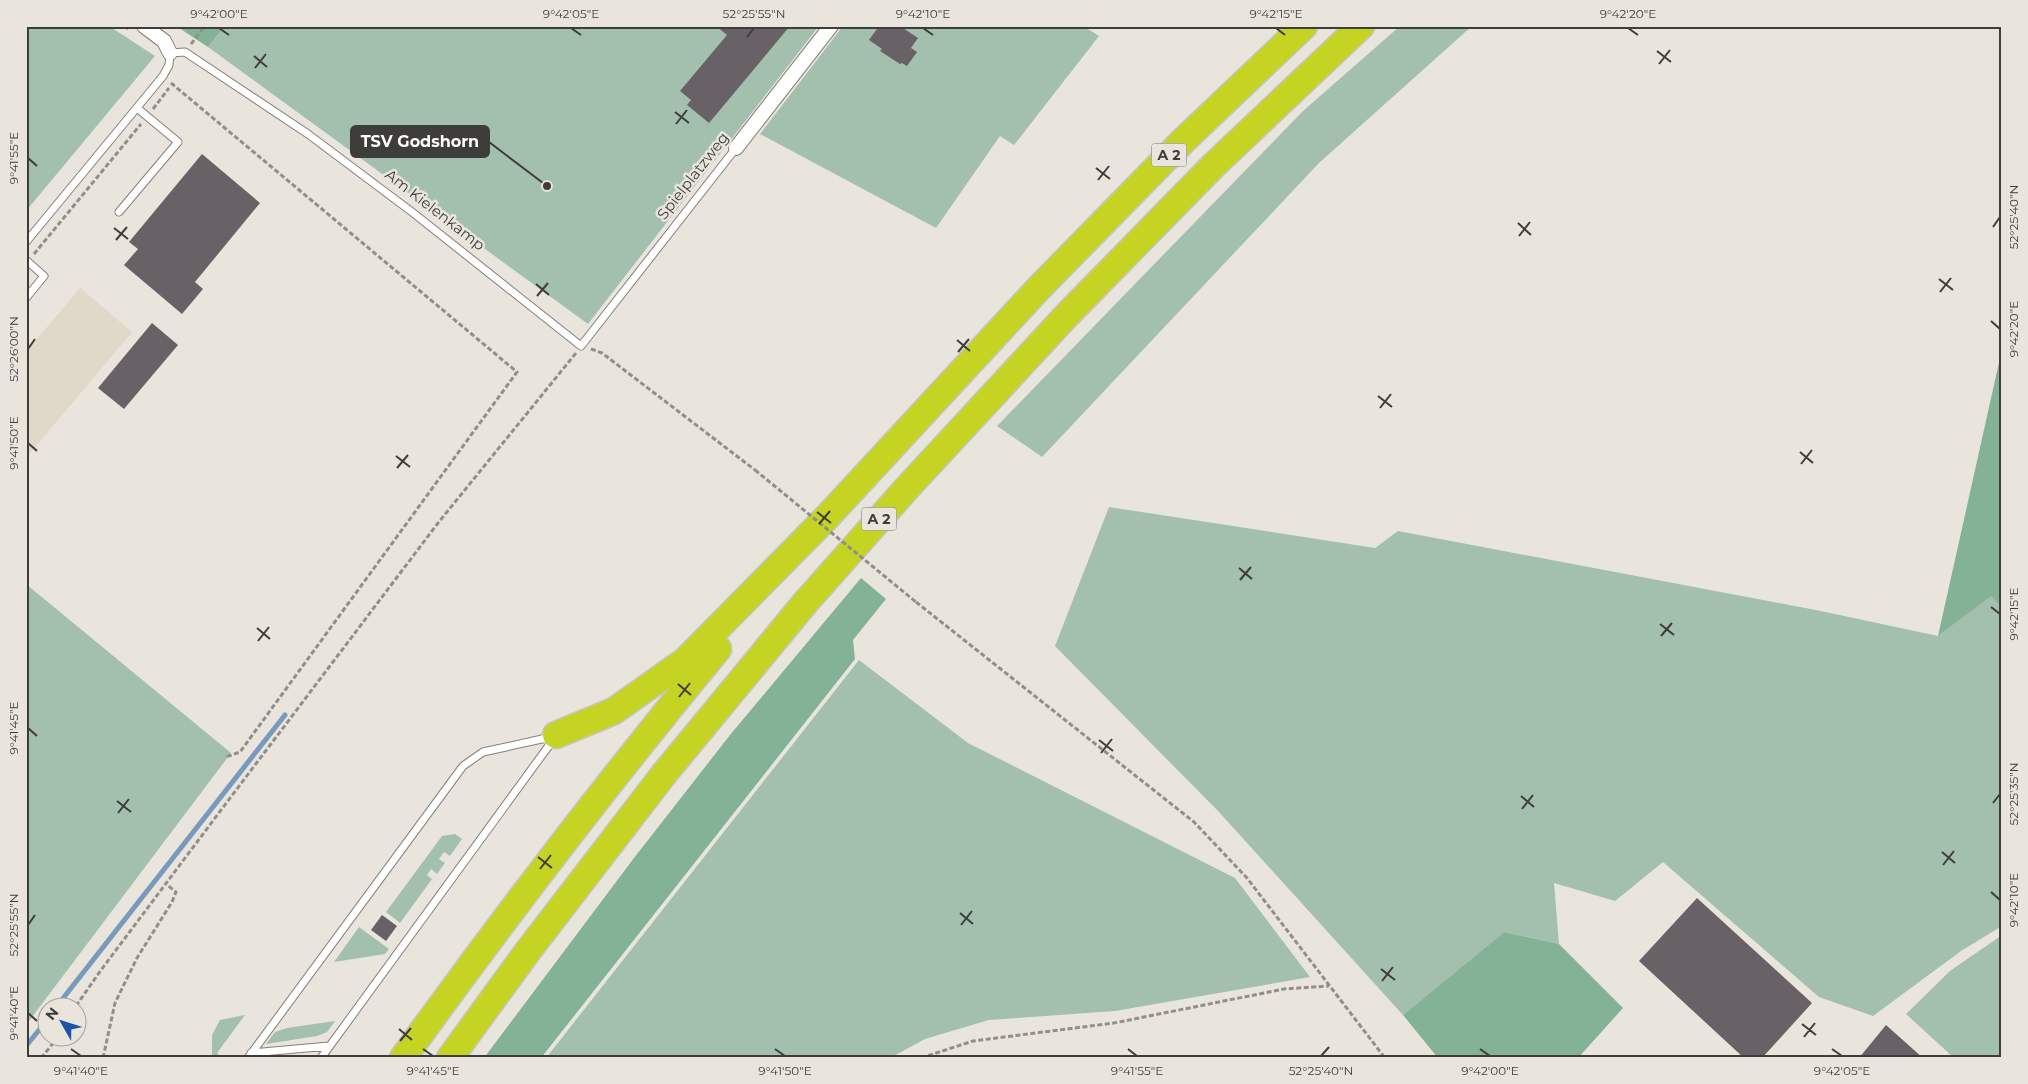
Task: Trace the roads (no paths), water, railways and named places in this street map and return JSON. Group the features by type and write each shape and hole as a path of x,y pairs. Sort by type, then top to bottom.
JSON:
{"highway":[{"name":"A 2","path":"402,1058 496,929 634,750 828,516 1046,281 1184,140 1304,26"},
{"name":"A 2","path":"450,1058 528,951 664,774 805,603 907,488 1068,314 1213,166 1361,26"},
{"path":"556,735 614,711 686,660 828,516"}],"street":[{"path":"144,26 164,41 170,53"},
{"name":"Spielplatzweg","path":"736,148 831,26"}],"lane":[{"name":"Am Kielenkamp","path":"170,53 185,52 308,134 412,212 581,346"},
{"path":"26,242 163,76 169,65 170,53"},
{"path":"120,212 178,142 137,108"},
{"name":"Spielplatzweg","path":"581,346 736,148"},
{"path":"26,260 44,276 26,298"},
{"path":"321,1058 556,735"},
{"path":"250,1056 463,766 483,752 556,735"},
{"path":"250,1056 329,1046"}],"waterway":[{"path":"65,996 285,715"},
{"path":"26,1046 38,1031"}],"place":[{"name":"TSV Godshorn","path":"547,186"}]}
